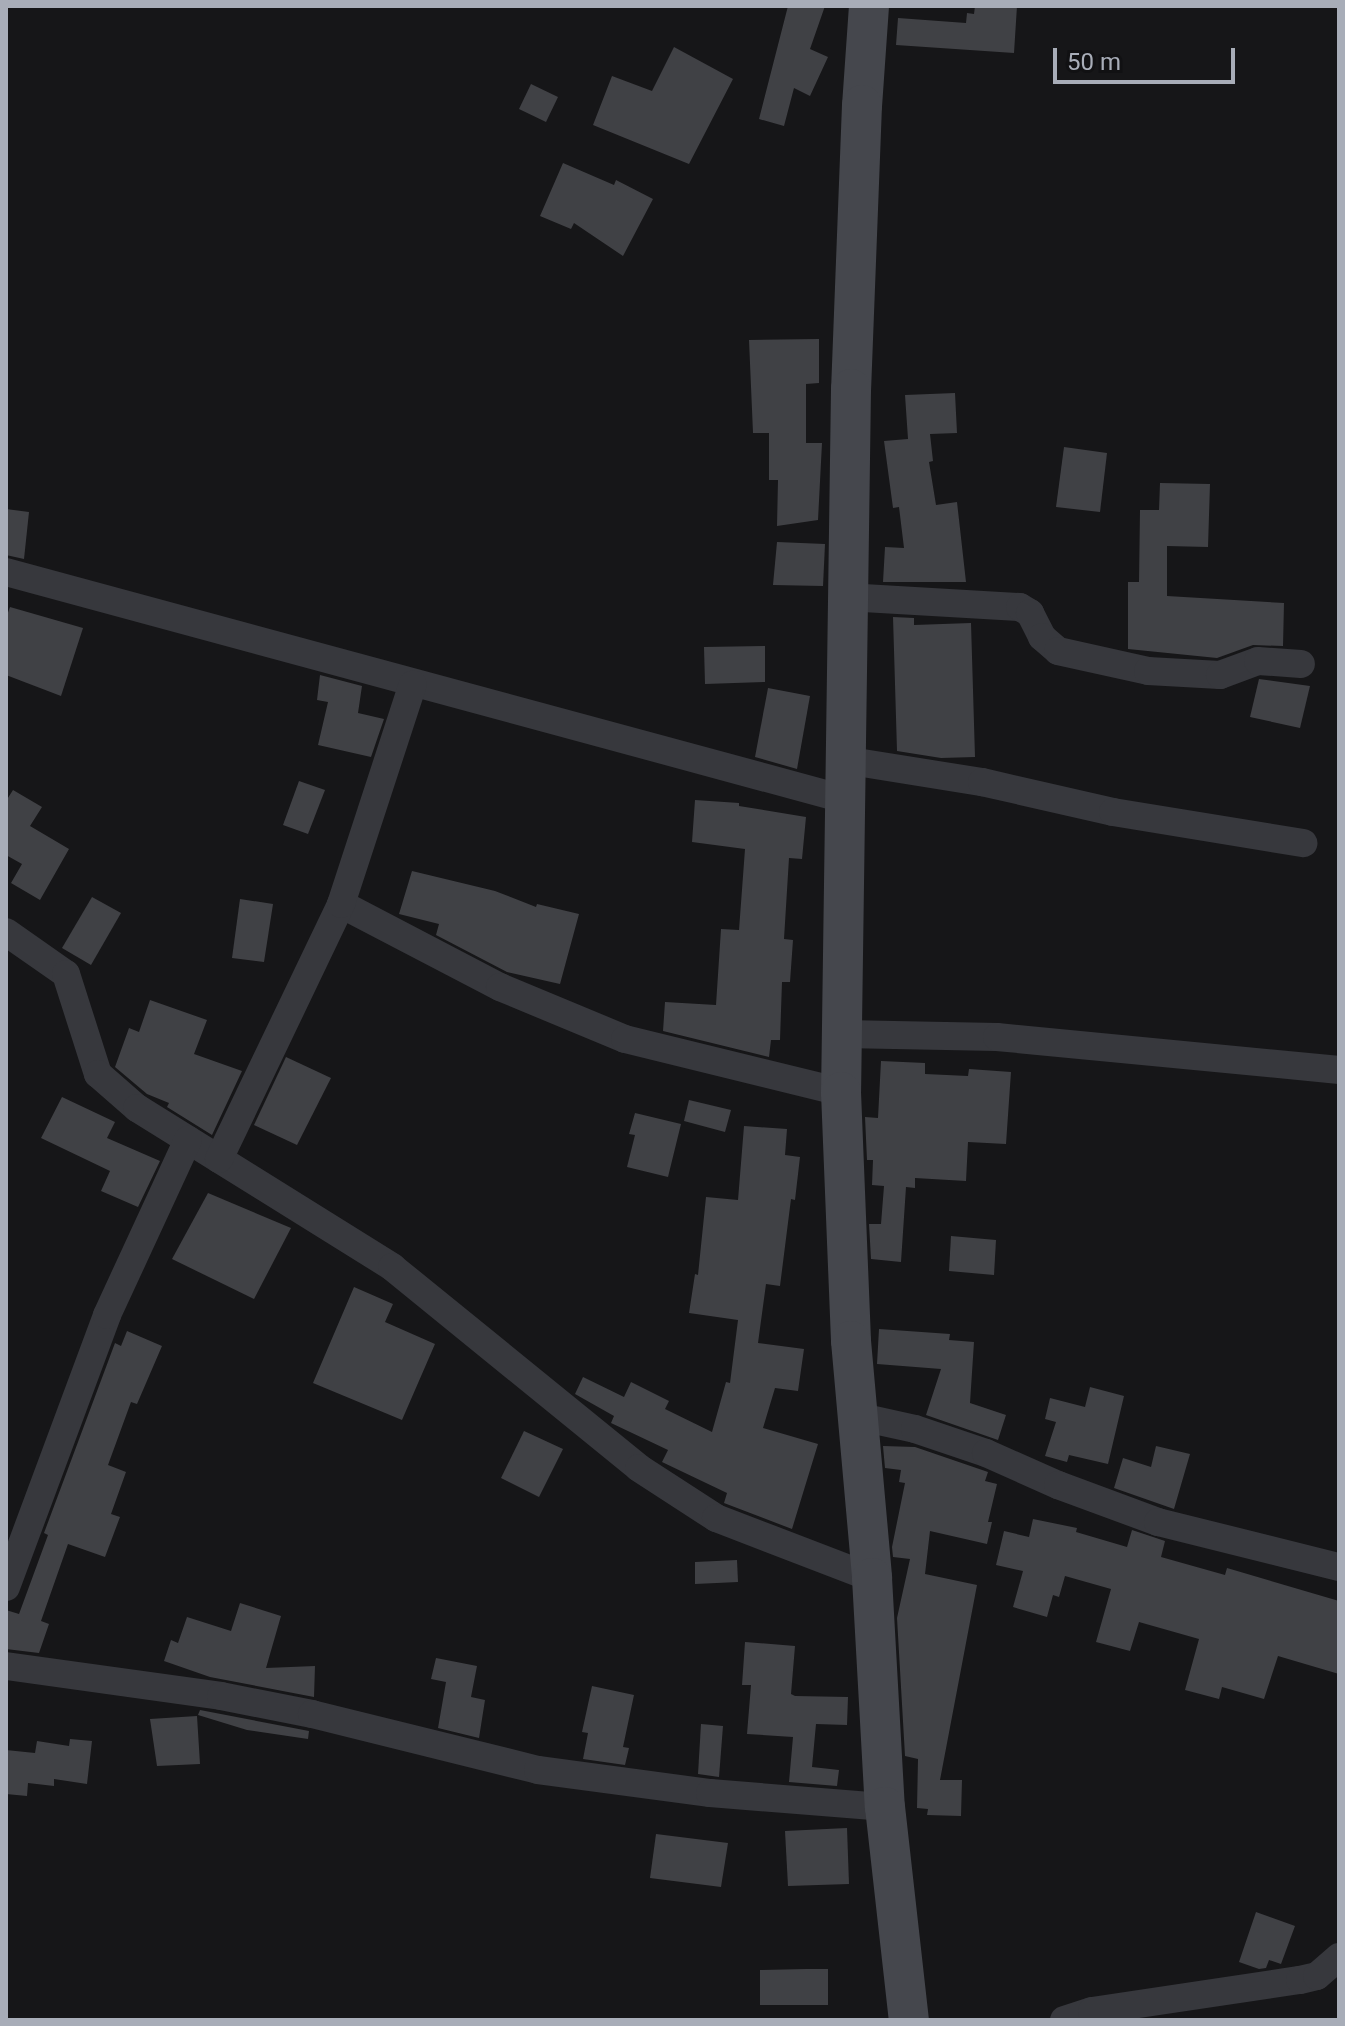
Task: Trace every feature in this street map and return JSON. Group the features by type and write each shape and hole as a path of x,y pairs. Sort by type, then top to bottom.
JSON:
{"street":[{"path":"869,6 862,105 846,597 841,1092 856,1416 872,1578 885,1807 909,2020"},
{"path":"6,572 844,799"},
{"path":"846,597 1020,607 1030,613 1042,637 1058,651 1148,671 1220,675 1258,661 1301,664"},
{"path":"219,1159 341,904 413,684"},
{"path":"844,760 982,782 1113,812 1303,843"},
{"path":"341,904 500,987 625,1039 841,1092"},
{"path":"6,932 66,974 94,1066 102,1079 137,1108 392,1267 572,1416 639,1468 703,1510 716,1518 872,1578"},
{"path":"843,1034 997,1037 1339,1070"},
{"path":"6,1587 107,1315 188,1140"},
{"path":"856,1416 929,1433 1158,1522 1339,1567"},
{"path":"6,1666 266,1705 538,1770 710,1793 885,1807"},
{"path":"1064,2020 1092,2011 1300,1980 1324,1971 1339,1957"}],"building":[{"path":"788,6 825,6 810,49 828,57 810,96 794,88 784,126 759,119"},
{"path":"975,6 1017,6 1014,53 896,45 898,18 966,23 967,13 974,14"},
{"path":"674,47 733,79 689,164 593,125 612,76 652,91"},
{"path":"531,84 558,97 546,122 519,109"},
{"path":"563,163 614,185 616,180 653,199 623,256 574,223 571,229 540,216"},
{"path":"819,339 819,383 806,384 806,443 822,443 818,520 777,526 778,480 769,480 769,433 753,433 749,340"},
{"path":"955,393 957,433 930,434 933,461 929,462 936,505 957,502 966,582 883,582 885,547 904,548 899,507 893,508 884,441 908,439 905,395"},
{"path":"1064,447 1107,453 1100,512 1056,507"},
{"path":"1160,483 1210,484 1208,547 1167,546 1167,596 1284,603 1283,646 1253,645 1217,658 1128,649 1128,582 1139,582 1140,510 1159,510"},
{"path":"6,509 29,512 24,559 6,555"},
{"path":"777,542 825,544 823,586 773,585"},
{"path":"10,607 83,628 61,696 6,675 6,618"},
{"path":"893,617 914,618 914,625 971,623 975,757 941,758 897,751"},
{"path":"765,646 765,682 705,684 704,647"},
{"path":"320,675 362,686 358,713 384,719 371,757 318,745 328,702 317,700"},
{"path":"1259,679 1310,686 1300,728 1250,717"},
{"path":"768,688 810,696 797,769 755,757"},
{"path":"299,781 325,790 308,834 283,825"},
{"path":"13,790 42,807 30,826 69,849 40,900 11,883 22,864 6,855 6,801"},
{"path":"695,800 739,803 739,806 806,817 802,859 789,858 784,939 793,940 790,982 782,982 780,1040 771,1040 769,1057 663,1031 665,1002 716,1005 721,929 739,930 745,849 692,842"},
{"path":"412,871 495,891 536,907 537,904 579,914 560,984 507,972 436,935 439,924 399,914"},
{"path":"92,897 121,913 91,965 62,948"},
{"path":"240,899 273,904 264,962 232,958"},
{"path":"150,1000 207,1020 194,1054 242,1071 212,1135 167,1107 169,1103 147,1094 115,1067 129,1028 139,1032"},
{"path":"286,1057 331,1078 297,1145 254,1125"},
{"path":"881,1061 925,1063 925,1074 968,1076 969,1069 1011,1072 1006,1144 968,1142 966,1181 915,1178 915,1188 906,1187 901,1262 871,1259 869,1224 881,1224 884,1186 872,1185 873,1160 867,1160 865,1117 878,1118"},
{"path":"62,1097 115,1122 107,1138 160,1161 138,1207 101,1191 110,1171 41,1138"},
{"path":"689,1100 731,1110 725,1132 684,1121"},
{"path":"635,1113 681,1124 668,1177 627,1167 635,1135 629,1134"},
{"path":"744,1126 787,1129 785,1155 800,1157 795,1200 791,1199 780,1286 766,1284 758,1343 804,1349 798,1391 775,1388 763,1428 818,1444 792,1529 724,1503 727,1493 662,1462 668,1450 611,1423 614,1416 575,1394 583,1377 624,1397 631,1382 669,1401 665,1409 712,1432 726,1382 730,1383 738,1320 689,1313 695,1274 698,1275 706,1197 738,1200"},
{"path":"208,1193 291,1228 254,1299 172,1259"},
{"path":"951,1236 996,1240 994,1275 949,1271"},
{"path":"354,1287 393,1304 385,1322 435,1344 402,1420 313,1383"},
{"path":"879,1329 950,1334 949,1340 974,1342 970,1403 1006,1415 998,1440 926,1415 941,1369 877,1364"},
{"path":"127,1331 162,1346 137,1404 131,1402 108,1465 126,1472 111,1514 120,1517 105,1557 68,1544 41,1621 49,1624 39,1653 6,1649 6,1610 19,1614 48,1535 44,1533 115,1343 121,1346"},
{"path":"1090,1387 1124,1396 1108,1464 1069,1455 1067,1462 1045,1456 1056,1422 1045,1419 1050,1398 1085,1407"},
{"path":"524,1431 563,1449 539,1497 501,1478"},
{"path":"883,1446 915,1447 988,1472 985,1481 997,1484 988,1522 992,1522 987,1544 930,1531 925,1574 977,1585 940,1780 962,1780 961,1816 927,1815 928,1809 917,1808 918,1759 905,1756 897,1618 910,1559 893,1557 892,1547 905,1483 899,1482 901,1470 885,1468"},
{"path":"1156,1446 1190,1454 1174,1509 1114,1488 1123,1458 1151,1467"},
{"path":"1033,1519 1077,1528 1076,1532 1127,1547 1132,1530 1165,1541 1161,1557 1225,1575 1227,1568 1339,1601 1339,1674 1278,1656 1264,1699 1222,1687 1219,1699 1185,1690 1199,1639 1139,1622 1130,1651 1096,1642 1111,1589 1065,1576 1059,1597 1053,1595 1047,1617 1013,1607 1023,1571 996,1565 1004,1531 1029,1537"},
{"path":"737,1560 738,1582 695,1584 695,1562"},
{"path":"240,1603 281,1616 266,1668 315,1666 314,1697 210,1677 164,1661 171,1640 178,1643 187,1617 231,1631"},
{"path":"745,1642 795,1646 791,1694 848,1697 847,1725 816,1724 812,1767 839,1770 837,1786 789,1782 793,1737 747,1734 751,1685 742,1685"},
{"path":"436,1658 477,1666 471,1697 485,1700 479,1738 438,1728 446,1682 431,1679"},
{"path":"592,1686 634,1695 623,1747 629,1748 625,1765 583,1759 588,1733 582,1732"},
{"path":"200,1710 309,1731 308,1739 247,1730 198,1715"},
{"path":"197,1716 200,1764 157,1766 150,1719"},
{"path":"701,1724 723,1726 719,1777 698,1774"},
{"path":"70,1739 92,1741 87,1784 54,1779 54,1786 28,1783 27,1796 6,1794 6,1750 35,1753 37,1741 69,1746"},
{"path":"847,1828 849,1884 788,1886 785,1831"},
{"path":"656,1834 728,1843 721,1887 650,1878"},
{"path":"1256,1912 1295,1926 1281,1964 1269,1960 1266,1968 1259,1969 1239,1962"},
{"path":"828,1969 828,2005 760,2005 760,1970"}]}
